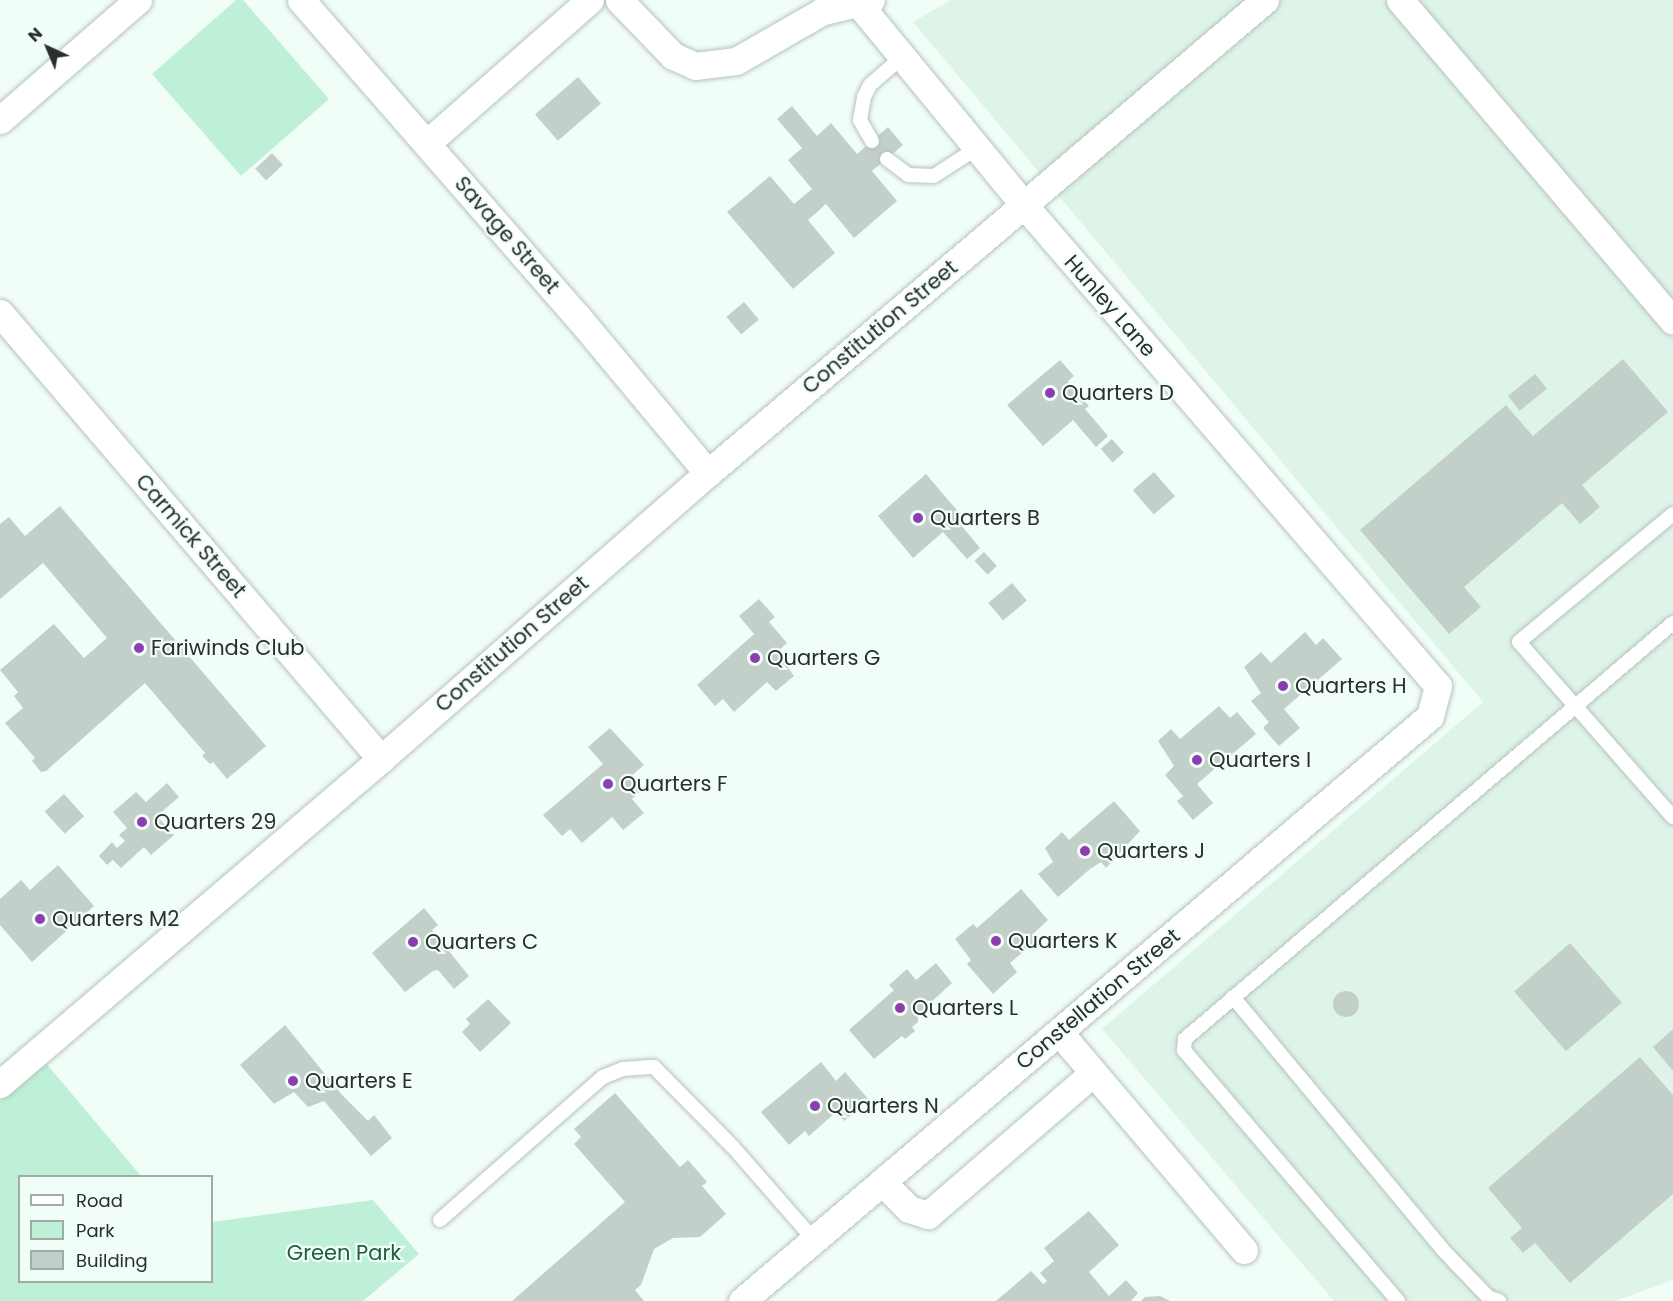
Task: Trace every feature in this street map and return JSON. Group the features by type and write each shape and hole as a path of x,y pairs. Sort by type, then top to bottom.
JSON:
{"street":[{"path":"0,120 138,0"},
{"name":"Savage Street","path":"301,0 427,143 708,473"},
{"path":"427,143 590,0"},
{"path":"619,0 673,56 695,66 736,61 824,11 865,2"},
{"name":"Constitution Street","path":"0,1084 381,759 708,473 1265,0"},
{"path":"1401,0 1673,321"},
{"name":"Hunley Lane","path":"865,2 902,57 1024,206 1438,686"},
{"name":"Carmick Street","path":"0,313 381,759"},
{"name":"Constellation Street","path":"742,1301 1430,716 1438,686"},
{"path":"1059,1032 1244,1250"},
{"path":"882,1182 909,1209 928,1215 1093,1072"}],"lane":[{"path":"872,141 860,120 864,97 870,85 902,57"},
{"path":"886,159 908,175 934,176 977,148"},
{"path":"1673,514 1519,642 1673,818"},
{"path":"1398,1301 1185,1050 1185,1039 1673,623"},
{"path":"1233,997 1442,1249 1489,1300"},
{"path":"440,1221 603,1077 623,1068 654,1067 733,1147 814,1240"}],"shaded area":[{"path":"951,0 1673,0 1673,1280 1615,1301 1334,1301 1102,1029 1483,702 913,22"}],"green space":[{"path":"236,0 243,0 329,99 241,176 152,74"},
{"name":"Green Park","path":"45,1062 140,1175 18,1175 18,1283 213,1283 213,1222 373,1200 419,1254 363,1301 0,1301 0,1101"}],"building":[{"path":"578,77 601,103 558,141 535,114"},
{"path":"792,106 817,136 831,123 857,154 888,127 903,145 872,171 897,201 854,238 826,204 808,220 835,253 793,289 727,212 770,176 794,204 812,189 788,160 802,148 777,119"},
{"path":"272,153 283,165 266,180 255,169"},
{"path":"744,302 759,320 741,334 726,317"},
{"path":"1623,359 1668,412 1582,485 1600,507 1580,524 1562,503 1464,587 1481,607 1449,634 1360,530 1506,405 1533,436"},
{"name":"Quarters D","path":"1060,360 1074,376 1068,381 1089,406 1085,409 1108,436 1096,447 1073,420 1043,446 1007,405"},
{"path":"1535,374 1547,389 1520,411 1508,396"},
{"path":"1112,439 1124,453 1112,462 1101,449"},
{"path":"1154,472 1175,496 1154,515 1133,490"},
{"name":"Quarters B","path":"926,474 961,515 956,519 980,548 967,559 943,532 913,558 878,516"},
{"name":"Fariwinds Club","path":"60,506 266,746 227,779 213,762 210,764 202,756 205,753 145,683 46,771 41,772 32,761 35,758 5,723 23,708 14,696 18,692 0,670 54,624 84,658 107,638 43,563 0,599 0,524 9,517 25,536"},
{"path":"984,552 997,566 987,575 974,561"},
{"path":"1012,583 1027,601 1003,621 988,603"},
{"name":"Quarters G","path":"759,599 775,617 769,622 787,643 777,652 794,676 776,691 767,682 734,712 723,699 715,706 697,685 754,634 739,616"},
{"name":"Quarters H","path":"1305,632 1316,645 1323,638 1342,659 1284,709 1300,728 1279,746 1263,728 1269,722 1251,701 1261,693 1244,667 1261,652 1271,663"},
{"name":"Quarters I","path":"1219,706 1230,718 1237,712 1256,734 1197,784 1213,803 1193,820 1177,801 1183,796 1165,775 1174,766 1158,741 1171,729 1180,739"},
{"name":"Quarters F","path":"610,728 644,765 630,777 641,791 632,799 644,813 623,830 612,817 582,843 570,829 562,836 543,815 603,764 588,747"},
{"name":"Quarters 29","path":"167,783 179,797 157,816 174,835 151,855 144,847 121,868 113,860 107,865 99,856 112,842 117,848 125,841 119,835 127,828 113,812 136,792 146,802"},
{"path":"64,794 84,816 65,834 45,811"},
{"name":"Quarters J","path":"1114,801 1140,831 1106,868 1101,862 1058,897 1038,874 1053,862 1045,848 1062,832 1069,840"},
{"name":"Quarters M2","path":"58,865 94,906 32,962 0,925 0,899 21,880 30,890"},
{"name":"Quarters K","path":"1021,889 1048,920 1032,935 1037,940 1010,963 1017,972 993,994 967,964 971,960 955,939 973,924 977,928"},
{"name":"Quarters C","path":"424,908 438,925 432,930 469,976 454,989 438,970 433,971 405,992 372,953"},
{"path":"1570,943 1622,1003 1566,1051 1514,992"},
{"name":"Quarters L","path":"936,963 952,983 918,1014 918,1022 912,1027 915,1031 905,1039 902,1036 874,1059 849,1030 894,990 889,985 907,969 916,980"},
{"path":"1346,991 1355,995 1359,1004 1355,1013 1346,1017 1337,1013 1333,1004 1337,995"},
{"path":"488,999 511,1023 480,1052 462,1032 470,1024 466,1019"},
{"name":"Quarters E","path":"285,1025 343,1096 368,1121 374,1115 392,1138 371,1156 324,1101 308,1107 294,1092 274,1104 240,1065"},
{"path":"1673,1029 1673,1071 1653,1047"},
{"path":"1640,1057 1673,1095 1673,1194 1570,1283 1535,1243 1523,1253 1510,1238 1522,1228 1488,1188"},
{"name":"Quarters N","path":"821,1062 836,1081 845,1072 869,1100 844,1121 836,1112 809,1136 805,1131 789,1145 761,1112"},
{"path":"615,1093 680,1167 688,1160 707,1182 702,1186 726,1214 700,1237 673,1238 654,1249 641,1285 635,1290 644,1301 512,1301 625,1202 574,1144 581,1137 574,1129"},
{"path":"1089,1211 1119,1245 1089,1272 1109,1296 1126,1280 1138,1293 1131,1301 996,1301 1031,1271 1043,1284 1047,1281 1040,1273 1054,1261 1044,1248"},
{"path":"1160,1296 1170,1301 1141,1301 1145,1297"}],"place":[{"name":"Quarters D","path":"1050,393"},
{"name":"Quarters B","path":"918,518"},
{"name":"Fariwinds Club","path":"139,648"},
{"name":"Quarters G","path":"755,658"},
{"name":"Quarters H","path":"1283,686"},
{"name":"Quarters I","path":"1197,760"},
{"name":"Quarters F","path":"608,784"},
{"name":"Quarters 29","path":"142,822"},
{"name":"Quarters J","path":"1085,851"},
{"name":"Quarters M2","path":"40,919"},
{"name":"Quarters K","path":"996,941"},
{"name":"Quarters C","path":"413,942"},
{"name":"Quarters L","path":"900,1008"},
{"name":"Quarters E","path":"293,1081"},
{"name":"Quarters N","path":"815,1106"}]}
